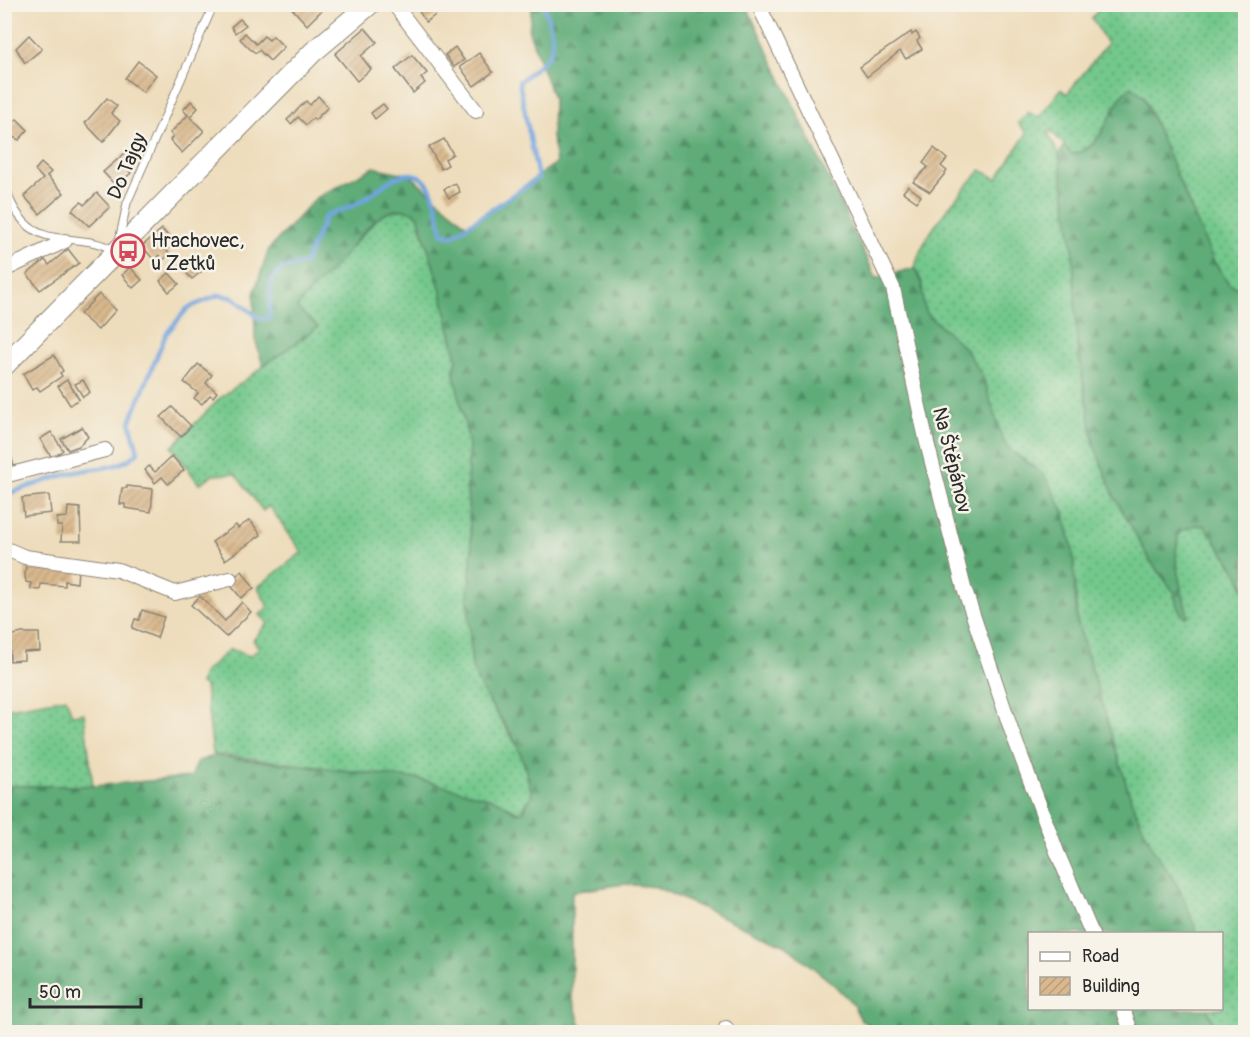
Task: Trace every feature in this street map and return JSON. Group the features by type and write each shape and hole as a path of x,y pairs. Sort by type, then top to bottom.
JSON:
{"street":[{"path":"4,366 313,52 370,4"},
{"path":"394,4 476,111"},
{"name":"Na Štěpánov","path":"758,4 893,288 926,439 964,588 1012,732 1057,852 1092,932"},
{"path":"4,270 65,241"},
{"path":"4,476 105,450"},
{"path":"4,548 25,557 118,570 175,593 230,579"},
{"path":"1124,1010 1131,1032"}],"lane":[{"name":"Do Tajgy","path":"116,252 127,203 214,4"},
{"path":"8,192 10,204 28,228 52,239 102,243 116,252"}],"green space":[{"path":"532,5 746,5 876,278 915,268 922,283 923,303 927,314 965,348 983,377 1003,441 1012,452 1045,476 1063,510 1073,551 1077,621 1132,803 1154,851 1179,888 1196,929 1196,932 1028,932 1028,1010 1207,1010 1217,1032 880,1032 861,1020 852,1003 832,983 786,946 656,887 624,884 572,892 572,997 583,1032 5,1032 4,783 6,786 93,786 191,777 198,761 214,756 418,779 496,800 517,813 524,811 532,794 526,767 512,735 483,692 472,667 468,599 472,551 467,490 469,443 454,373 457,359 441,291 418,215 406,210 394,210 372,223 297,308 318,327 263,366 255,339 254,293 269,249 316,198 374,167 410,175 468,226 556,163 552,137 553,98 529,32"},
{"path":"1102,5 1245,5 1245,292 1229,284 1213,260 1143,96 1125,91 1104,130 1090,146 1081,151 1072,154 1051,131 1048,133 1059,155 1073,249 1077,344 1085,396 1145,551 1174,592 1177,606 1184,617 1188,616 1176,563 1177,542 1180,531 1196,525 1205,526 1239,575 1245,593 1245,1032 1217,1032 1207,1010 1223,1010 1223,932 1196,932 1179,888 1154,851 1132,803 1077,621 1073,551 1063,510 1033,465 1012,452 1003,441 993,416 951,335 927,314 923,303 922,283 915,268 924,243 933,229 981,170 997,179 1027,133 1018,123 1028,112 1037,117 1041,115 1061,89 1067,94 1107,44 1092,18"},
{"path":"1132,86 1143,96 1213,260 1229,284 1245,292 1245,593 1239,575 1205,526 1196,525 1180,531 1176,552 1180,584 1188,616 1184,617 1177,606 1174,592 1151,562 1114,496 1094,445 1077,344 1073,249 1059,155 1064,146 1072,154 1083,151 1092,144 1100,136 1117,103"},
{"path":"409,209 418,215 441,291 457,359 454,373 469,443 467,490 472,551 468,599 472,667 483,692 520,750 532,794 521,813 504,805 418,779 213,754 205,686 200,684 203,673 230,649 250,656 259,648 253,640 268,623 260,615 268,607 258,587 302,552 269,506 263,511 235,474 213,475 199,484 172,447 220,398 318,327 297,309 299,304 379,217 392,211"},
{"path":"66,698 72,715 84,713 93,786 6,786 4,709"}],"building":[{"path":"288,4 320,4 324,8 307,25"},
{"path":"414,4 450,4 426,22"},
{"path":"240,19 246,25 235,33 231,27"},
{"path":"365,28 377,42 361,56 371,69 357,81 335,54"},
{"path":"911,32 912,35 916,32 920,38 917,41 922,49 906,59 900,51 867,77 860,67"},
{"path":"245,33 256,44 264,36 269,40 273,36 284,47 270,61 259,50 256,53 240,39"},
{"path":"29,35 42,49 25,63 16,48"},
{"path":"455,47 464,60 454,67 445,55"},
{"path":"479,53 493,72 474,86 460,67"},
{"path":"412,55 427,73 421,78 425,83 413,93 395,69"},
{"path":"138,61 156,75 143,92 125,78"},
{"path":"318,96 328,107 315,120 313,118 306,125 298,117 291,124 287,120 306,101 310,105"},
{"path":"107,98 117,106 111,113 120,121 103,142 85,123"},
{"path":"191,101 198,108 190,117 204,131 182,153 170,140 173,136 170,133 188,115 183,110"},
{"path":"383,104 387,109 375,119 371,113"},
{"path":"17,119 28,130 19,140 9,135 11,132 7,129"},
{"path":"444,139 453,154 445,159 448,165 441,169 429,147"},
{"path":"934,148 947,159 941,166 947,171 930,192 913,182 928,167 923,163"},
{"path":"125,153 135,164 128,170 131,173 116,186 103,172"},
{"path":"41,163 51,172 47,176 64,193 40,214 24,196 43,179 35,170"},
{"path":"455,183 460,192 449,198 444,189"},
{"path":"908,186 921,196 917,202 903,192"},
{"path":"97,193 110,207 89,226 72,210 81,202 84,205"},
{"path":"162,229 174,243 166,250 170,254 163,260 159,255 154,260 142,246"},
{"path":"68,249 79,263 40,290 27,274 45,260 49,265"},
{"path":"191,259 202,271 192,279 181,267"},
{"path":"130,267 142,280 133,288 122,275"},
{"path":"169,273 179,284 169,292 160,281"},
{"path":"99,294 116,310 98,330 80,314"},
{"path":"54,355 63,371 60,373 62,376 40,391 37,387 32,390 23,374"},
{"path":"198,364 212,375 206,383 217,392 213,397 210,395 202,404 194,398 198,393 184,382"},
{"path":"67,380 79,399 70,405 58,386"},
{"path":"83,380 90,392 83,397 75,384"},
{"path":"172,407 191,426 181,437 161,417"},
{"path":"82,427 88,437 79,446 68,450 61,439"},
{"path":"51,432 63,450 52,458 40,439"},
{"path":"9,446 14,467 4,469 4,447"},
{"path":"172,456 184,470 168,484 162,477 155,483 145,470 149,466 155,472"},
{"path":"127,486 153,489 151,512 125,508 125,504 120,504 122,488 127,488"},
{"path":"49,495 51,513 24,516 22,498"},
{"path":"68,507 80,508 81,541 61,541 62,526 57,526 57,518 67,517"},
{"path":"250,520 261,535 225,560 212,542 236,525 238,528"},
{"path":"26,564 78,569 77,583 65,581 65,586 41,584 40,590 31,589 31,583 26,582"},
{"path":"242,571 254,588 241,598 228,582"},
{"path":"200,596 225,621 242,602 251,612 226,637 191,605"},
{"path":"142,610 164,617 157,638 132,628 135,619 139,620"},
{"path":"39,633 40,651 24,652 24,660 10,661 9,636"}],"waterway":[{"path":"4,501 12,492 68,474 116,465 138,452 130,422 166,334 188,308 219,295 234,298 260,319 269,318 271,280 282,269 305,263 326,215 361,202 391,180 405,175 415,175 424,180 435,198 442,233 452,236 538,178 519,82 541,63 551,50 551,33 544,4"}],"place":[{"name":"Hrachovec, u Zetků","path":"128,251"}]}
